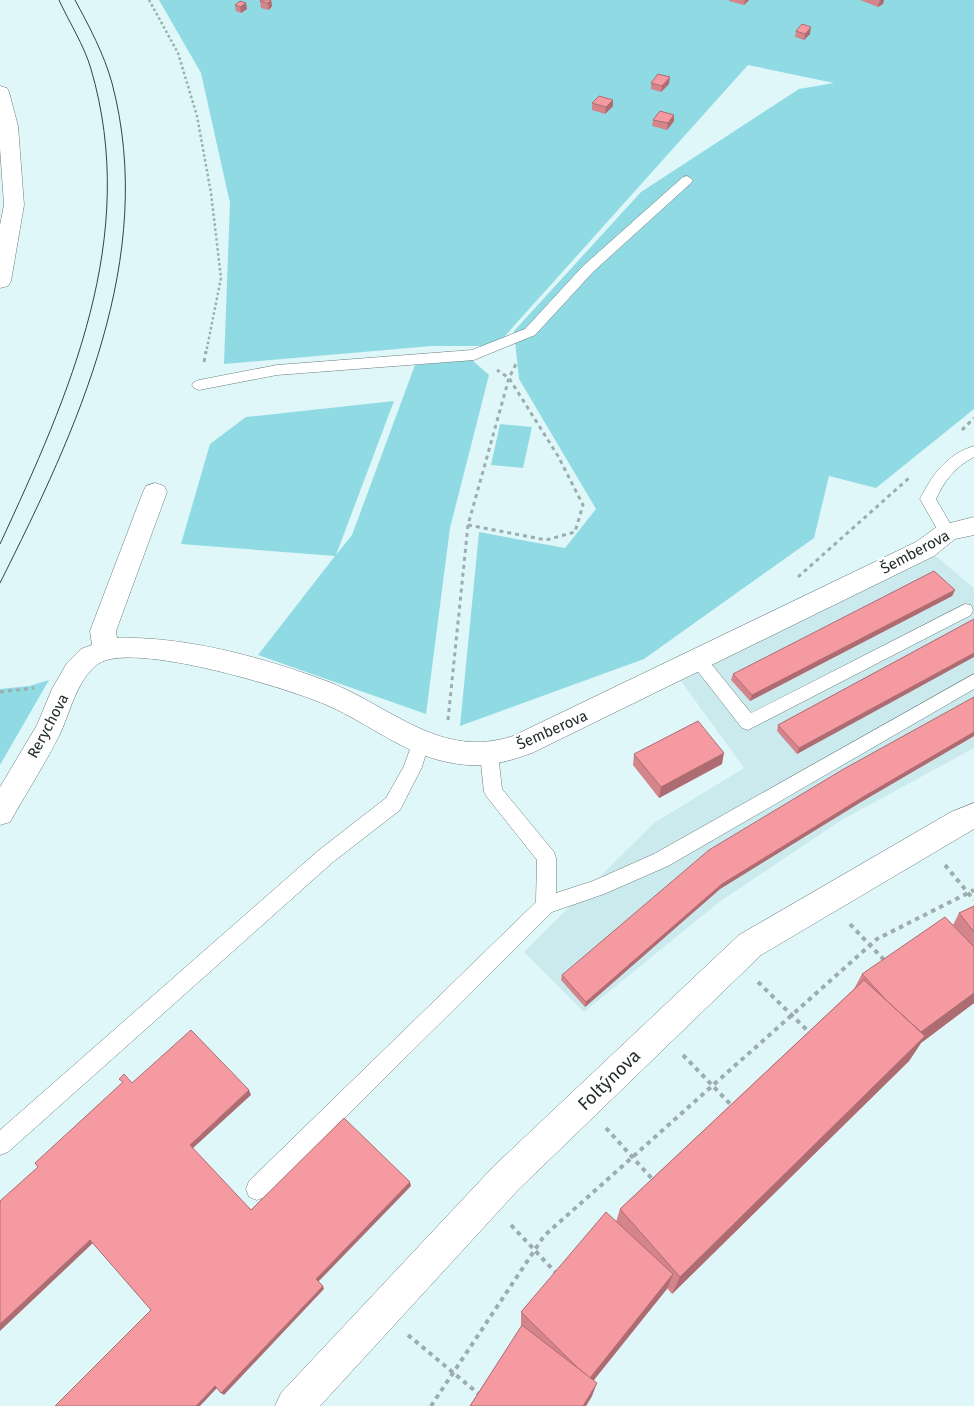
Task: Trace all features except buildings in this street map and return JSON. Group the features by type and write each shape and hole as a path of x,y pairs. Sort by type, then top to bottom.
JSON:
{"street":[{"path":"0,92 8,126 14,205 0,281"},
{"path":"106,649 102,631 155,492"},
{"name":"Šemberova","path":"106,649 132,647 155,649 265,672 337,697 433,747 489,754 522,745 698,660 925,549 946,532 974,526"},
{"name":"Rerychova","path":"0,813 49,728 79,668 91,656 106,649"},
{"name":"Foltýnova","path":"294,1406 506,1178 750,945 961,821 974,816"}],"lane":[{"path":"199,385 277,370 474,355 530,332 588,269 687,180"},
{"path":"946,532 928,499 937,478 962,455 974,451"},
{"path":"698,660 748,723 964,610"},
{"path":"257,1189 546,905 597,888 661,860 974,681"},
{"path":"0,1144 326,856 393,804 413,767 433,747"},
{"path":"489,754 493,792 546,858 546,905"}],"path":[{"path":"149,0 178,52 197,116 211,193 221,278 199,385"},
{"path":"433,747 468,525 509,378 530,332"},
{"path":"468,525 546,540 575,532 583,505 558,456 509,378 474,355"},
{"path":"957,435 974,418"},
{"path":"791,582 915,473"},
{"path":"925,842 974,900"},
{"path":"431,1406 544,1236 877,939 974,890"},
{"path":"827,900 886,962"},
{"path":"734,959 816,1039"},
{"path":"660,1031 738,1113"},
{"path":"584,1103 659,1187"},
{"path":"486,1199 560,1278"},
{"path":"382,1311 390,1321 483,1398"}],"shaded area":[{"path":"159,0 974,0 974,409 876,488 829,476 814,538 644,659 460,726 479,532 565,548 596,509 519,379 514,331 641,192 799,89 834,83 748,65 496,346 432,346 224,364 230,203 201,73"},
{"path":"472,360 489,375 450,528 426,714 258,655 335,556 181,544 210,444 246,417 394,401 336,555 352,535 415,365"},
{"path":"500,424 532,427 523,468 491,465"},
{"path":"931,552 974,588 974,748 840,821 718,903 584,1012 524,952 654,823 744,768 681,681"},
{"path":"49,680 0,765 0,689 29,686"}],"tram line":[{"path":"0,544 51,430 72,372 90,313 102,253 107,193 104,131 88,60 59,0"},
{"path":"0,583 56,465 81,403 102,341 117,278 125,213 124,148 109,72 96,40 75,0"}]}
